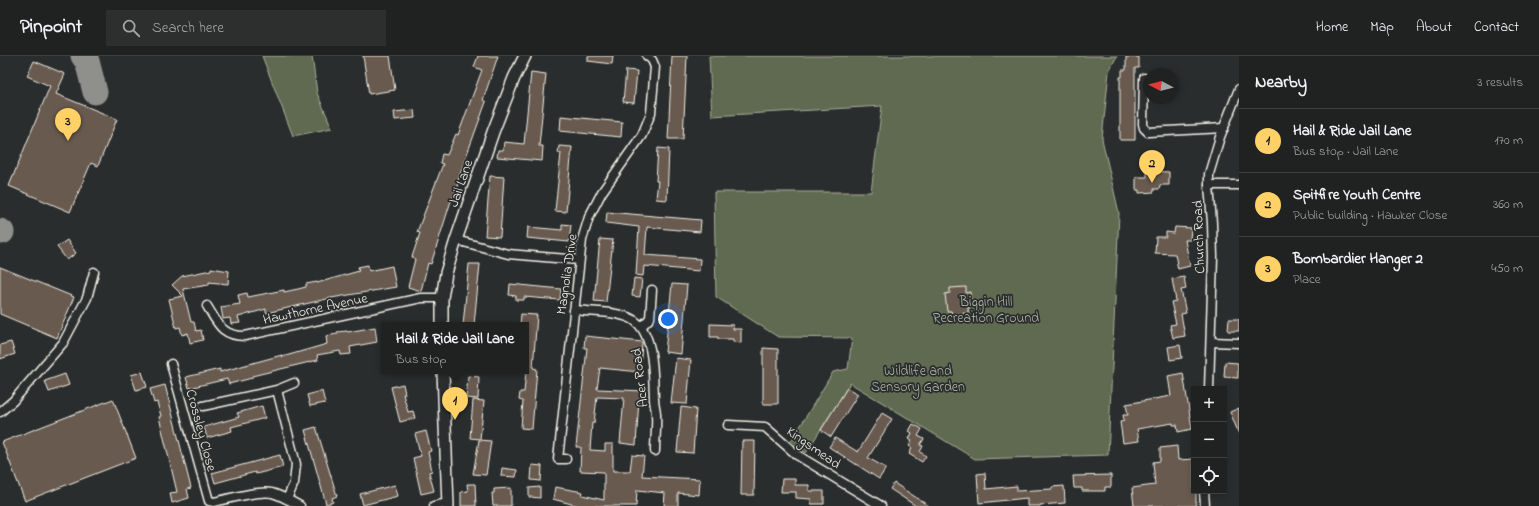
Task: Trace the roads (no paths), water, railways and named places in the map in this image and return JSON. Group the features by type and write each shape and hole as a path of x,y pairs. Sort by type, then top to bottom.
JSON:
{"street":[{"name":"Jail Lane","path":"442,322 442,298 446,273 456,240 514,78 525,56"},
{"name":"Magnolia Drive","path":"566,459 558,459 582,240 589,217 602,192 642,135 651,113 655,67 652,60 647,56"},
{"name":"Church Road","path":"1209,386 1213,257 1209,174 1239,89"},
{"path":"1143,101 1142,124 1148,132 1224,128"},
{"path":"1209,185 1239,184"},
{"path":"456,240 508,254 579,260"},
{"path":"0,412 13,401 63,344 87,298 94,272"},
{"path":"641,327 650,318 652,290"},
{"name":"Hawthorne Avenue","path":"207,306 224,332 236,336 245,336 421,298 442,298"},
{"name":"Acer Road","path":"574,310 621,315 632,319 641,327 649,342 654,377 654,401 656,413 655,450"},
{"path":"1211,342 1239,343"},
{"name":"Crossley Close","path":"171,364 207,499 210,502 264,492 272,493 287,499"},
{"path":"434,506 448,504 443,374"},
{"path":"203,406 277,390 294,383"},
{"path":"277,390 296,464 294,483 287,499 300,506"},
{"name":"Kingsmead","path":"728,425 765,427 797,455 881,506"},
{"path":"1204,494 1205,506"}],"place":[{"name":"Bombardier Hanger 2","path":"68,141"},
{"name":"Spitfire Youth Centre","path":"1152,183"},
{"name":"Hail & Ride Jail Lane","path":"455,420"}],"park label":[{"name":"Biggin Hill Recreation Ground","path":"986,310"},
{"name":"Wildlife and Sensory Garden","path":"918,378"}]}
